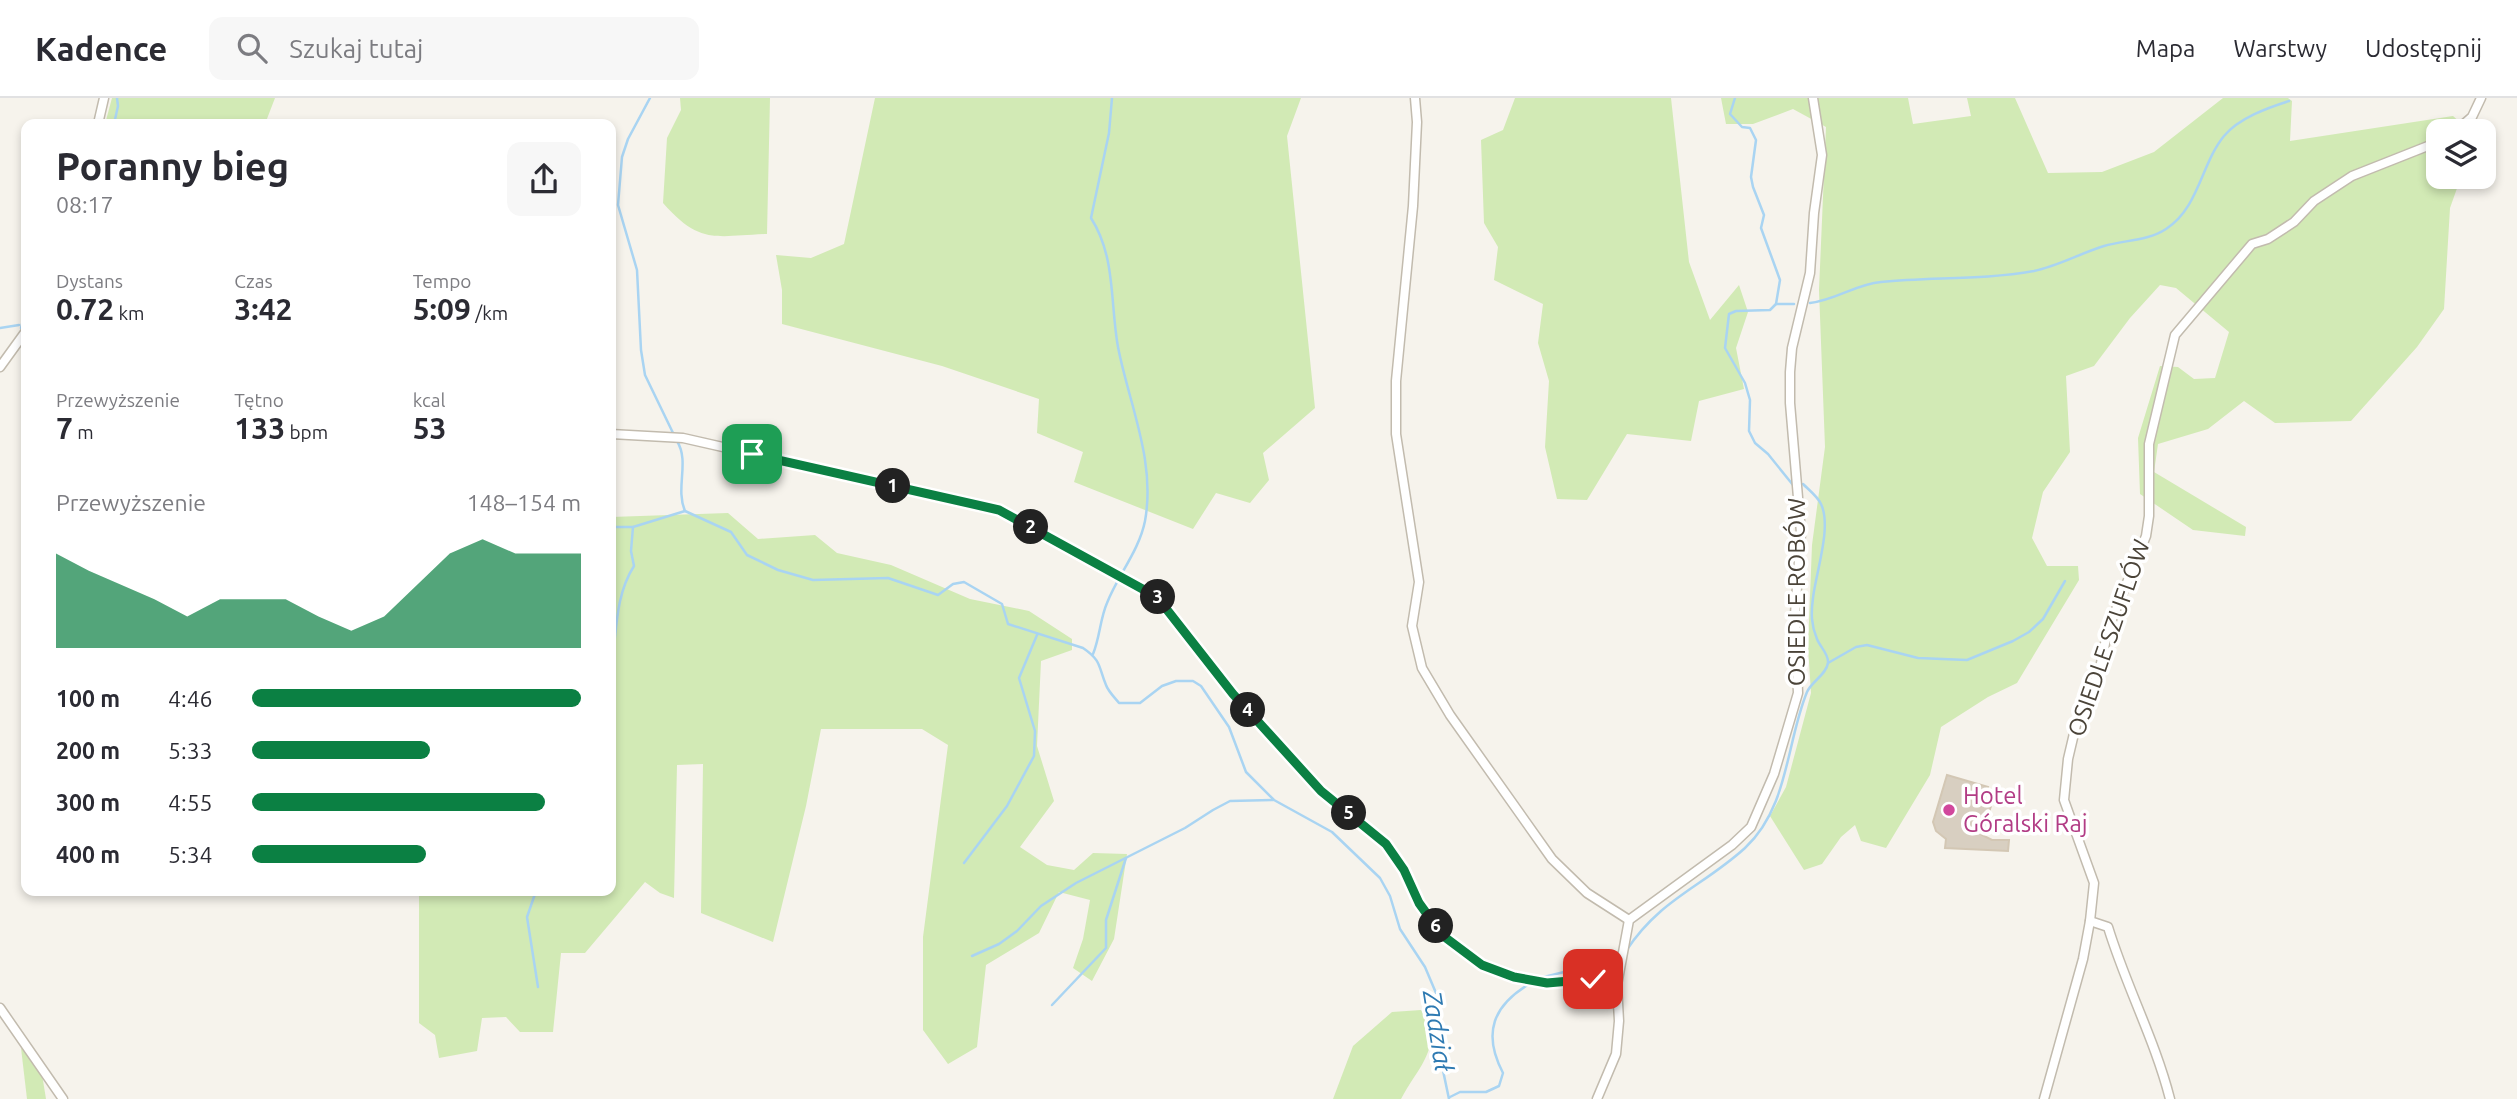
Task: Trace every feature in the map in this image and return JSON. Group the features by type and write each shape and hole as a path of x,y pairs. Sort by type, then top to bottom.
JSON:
{"street":[{"path":"99,119 104,98"},
{"path":"1415,98 1417,122 1413,206 1396,381 1396,433 1419,582 1412,626 1422,668 1450,715 1552,859 1587,893 1629,920 1618,985 1616,1054 1597,1099"},
{"name":"OSIEDLE ROBÓW","path":"1629,920 1732,845 1751,827 1774,774 1798,694 1795,614 1801,533 1790,403 1790,372 1792,348 1810,273 1822,155 1814,98"},
{"path":"2470,119 2481,98"},
{"name":"OSIEDLE SZUFLÓW","path":"2044,1099 2077,984 2090,921 2094,883 2064,800 2068,760 2076,726 2100,668 2111,618 2146,536 2149,516 2149,444 2175,335 2252,244 2277,234 2294,222 2314,201 2352,176 2426,147"},
{"path":"0,367 21,338"},
{"path":"616,434 683,438 999,510 1157,597 1233,694 1321,791 1386,844 1404,870 1419,903 1442,935 1482,965 1525,980 1547,983 1583,979 1618,985"},
{"path":"2090,921 2108,927 2139,1016 2160,1060 2170,1099"},
{"path":"0,1008 63,1099"}],"green space":[{"path":"112,98 275,98 267,119 106,119"},
{"path":"680,98 770,98 767,234 721,236 698,232 663,203 667,138 681,110"},
{"path":"875,98 1301,98 1287,136 1315,408 1263,453 1269,480 1250,503 1216,493 1193,529 1074,482 1083,452 1037,433 1039,399 942,366 782,324 782,290 776,255 811,258 844,244"},
{"path":"1515,98 1671,98 1689,262 1710,320 1739,285 1748,312 1736,348 1744,389 1699,401 1691,441 1627,434 1587,500 1557,499 1545,447 1549,381 1538,343 1543,304 1494,280 1498,247 1484,223 1481,140 1503,130"},
{"path":"1721,98 1908,98 1913,124 1971,116 1967,98 2015,98 2048,173 2102,172 2154,152 2223,98 2288,98 2292,101 2290,141 2426,120 2426,189 2457,189 2450,208 2444,309 2417,347 2351,421 2275,423 2244,401 2208,429 2158,444 2154,472 2246,527 2245,536 2193,530 2140,494 2138,438 2160,366 2178,367 2194,379 2215,378 2229,332 2176,288 2160,285 2130,318 2094,366 2066,376 2070,452 2043,492 2032,538 2047,566 2078,566 2079,580 2017,683 1988,697 1941,727 1930,775 1886,848 1861,841 1855,825 1841,837 1822,864 1804,870 1770,816 1786,787 1811,693 1808,647 1812,545 1825,447 1819,290 1826,127 1793,109 1753,124 1726,124"},
{"path":"2453,116 2456,119 2433,119"},
{"path":"728,513 758,539 815,535 837,553 891,565 970,599 1029,611 1072,639 1072,650 1041,661 1037,746 1054,801 1020,847 1047,865 1074,870 1093,853 1127,854 1114,939 1092,981 1073,968 1083,939 1090,900 1059,892 1039,933 986,965 977,1047 948,1064 923,1030 923,937 948,745 922,729 821,729 806,806 773,942 701,913 703,764 677,765 674,898 660,893 645,882 585,953 561,953 553,1032 520,1032 506,1017 482,1018 477,1051 439,1058 435,1035 419,1023 419,896 616,896 616,517"},
{"path":"1421,1010 1434,1025 1432,1038 1422,1065 1401,1099 1333,1099 1353,1046 1392,1012"},
{"path":"21,1048 41,1068 46,1099 27,1099"}],"building":[{"name":"Hotel Góralski Raj","path":"1947,775 1988,787 1983,804 1991,806 1982,835 1992,840 2009,840 2008,851 1945,848 1946,839 1936,831 1933,822"}],"waterway":[{"name":"Zadział","path":"115,119 117,98"},
{"path":"650,98 628,139 622,157 618,205 637,270 645,375 674,435"},
{"path":"1093,654 1107,603 1142,532 1147,499 1144,455 1118,347 1105,248 1091,218 1109,133 1112,98"},
{"path":"1735,98 1730,114 1742,127 1750,128 1756,140 1751,177 1764,215 1761,228 1780,280 1776,304 1770,310 1736,311 1729,314 1725,348 1745,383 1750,400 1749,431 1755,443 1768,454 1793,485"},
{"path":"1810,303 1881,282 1996,276 2034,271 2104,246 2159,233 2186,210 2224,136 2254,114 2289,101"},
{"path":"1776,304 1794,304"},
{"path":"0,328 19,325"},
{"path":"677,441 681,449 681,493 685,511"},
{"path":"1626,951 1653,918 1729,861 1759,832 1770,814 1785,774 1807,692 1827,667 1827,657 1815,634 1812,614 1824,537 1824,514 1818,499 1803,484"},
{"name":"Zadział","path":"616,527 633,527 685,511 731,532 747,555 778,570 813,580 888,578 938,595 953,584 964,582 1002,604 1008,624 1083,648 1099,664 1108,690 1119,703 1140,703 1162,686 1176,681 1193,681 1201,686 1229,727 1246,772 1274,800 1332,832 1380,878 1390,896 1400,929 1425,967 1436,993 1441,1061 1449,1099"},
{"path":"616,626 623,591 634,566 631,551 633,527"},
{"path":"1828,663 1856,647 1867,645 1918,658 1967,660 2029,632 2043,619 2065,581"},
{"path":"964,863 1007,806 1034,756 1035,731 1019,678 1037,635"},
{"path":"972,956 999,944 1017,931 1041,906 1076,883 1185,828 1230,801 1273,800"},
{"path":"1052,1005 1106,948 1106,920 1126,858"},
{"path":"534,896 527,917 538,987"},
{"path":"1540,978 1612,960"},
{"path":"1450,1097 1460,1092 1486,1092 1499,1086 1503,1073 1493,1045 1495,1021 1508,1001 1531,983"}],"place":[{"name":"Hotel Góralski Raj","path":"1949,810"}],"route":[{"path":"752,454 999,510 1157,597 1233,694 1321,791 1386,844 1404,870 1419,903 1442,935 1482,965 1514,977 1547,983 1593,979"}]}
